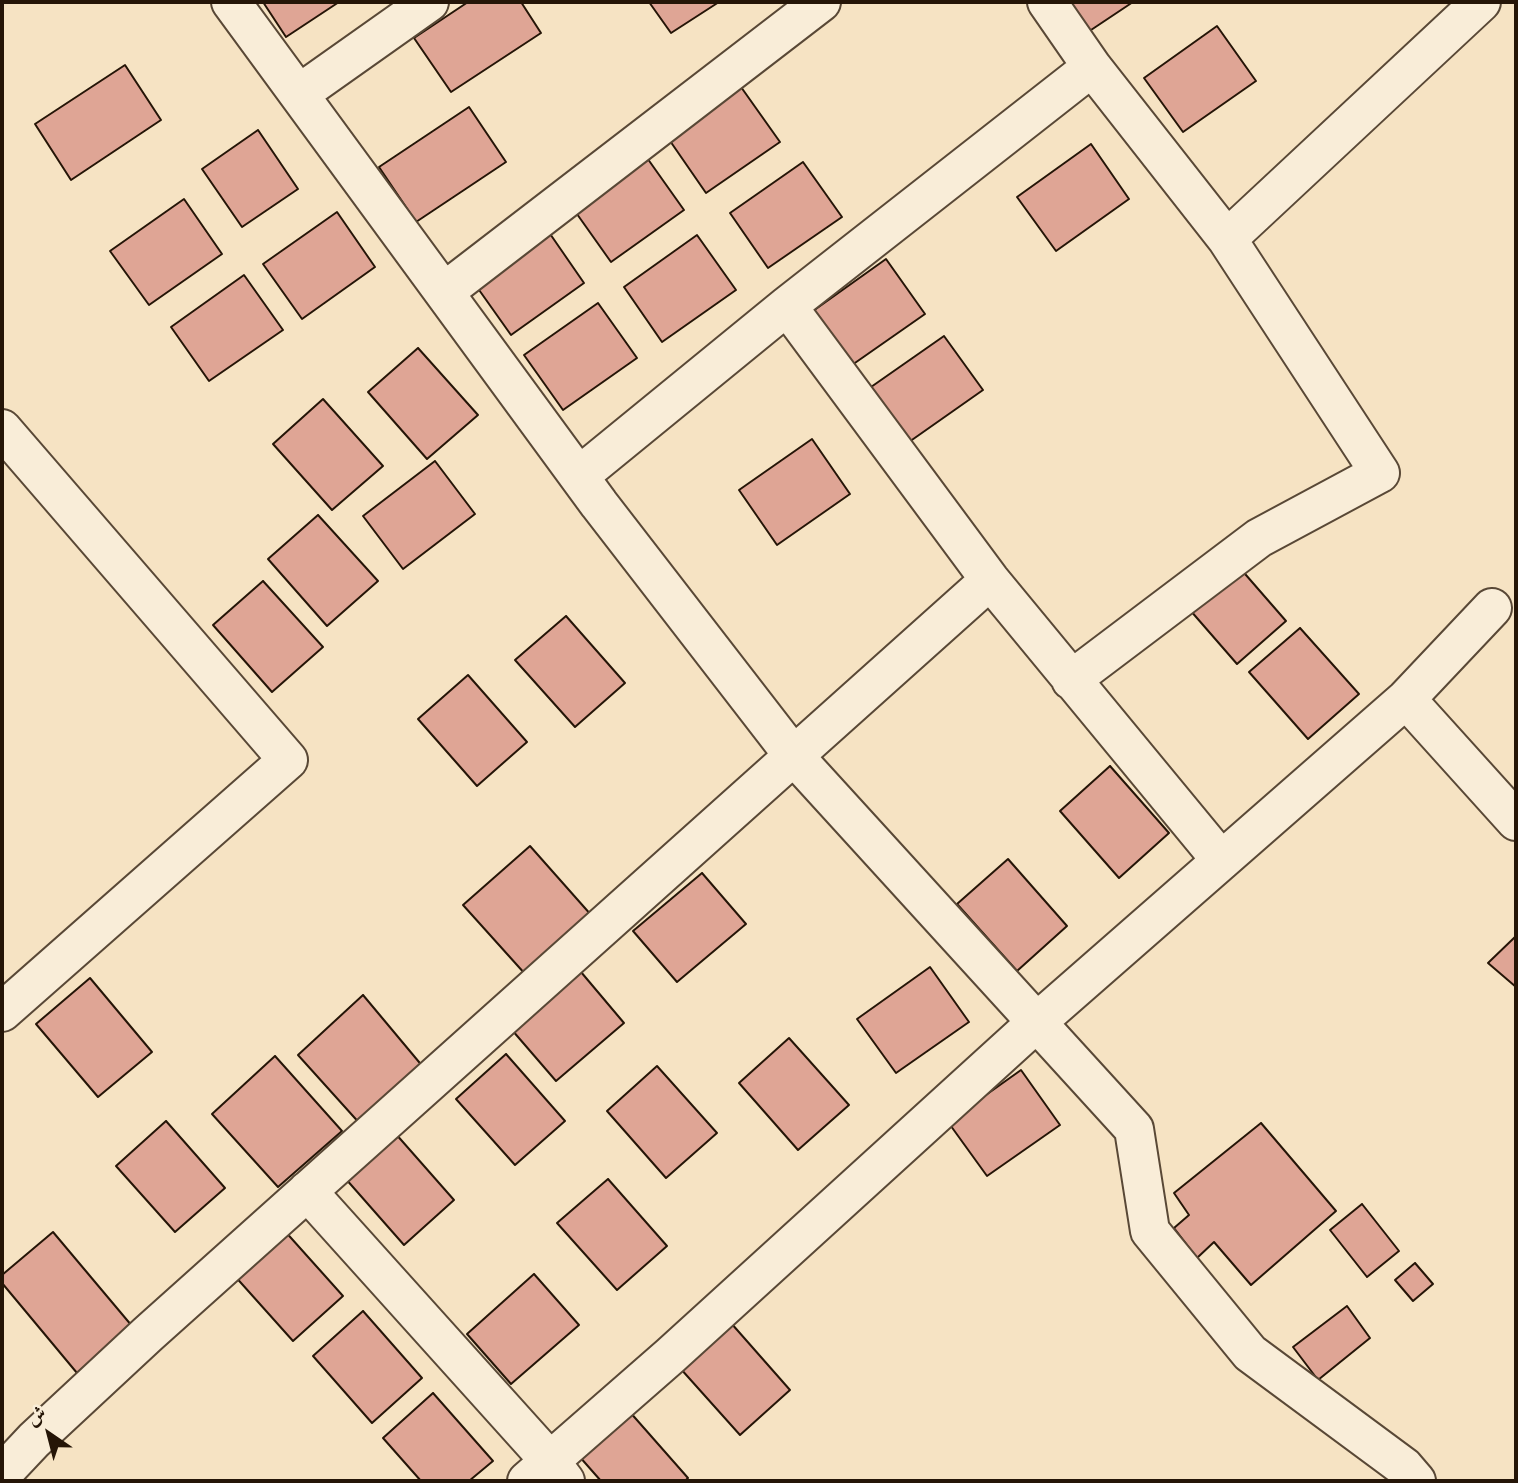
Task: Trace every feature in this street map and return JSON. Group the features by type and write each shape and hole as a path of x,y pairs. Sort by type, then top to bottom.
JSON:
{"street":[{"path":"232,2 579,476 793,755 1134,1129 1150,1231 1250,1353 1404,1467 1416,1481"},
{"path":"299,94 429,2"},
{"path":"444,292 821,2"},
{"path":"1046,2 1092,67 1227,239 1380,472 1259,537 1071,680"},
{"path":"1227,239 1480,2"},
{"path":"579,476 787,306 1092,67"},
{"path":"787,306 990,580 1221,860"},
{"path":"2,429 288,760 2,1012"},
{"path":"2,1474 34,1440 148,1334 990,580"},
{"path":"307,1191 547,1474 670,1356 1037,1022 1406,699 1492,608"},
{"path":"1406,699 1516,821"}],"building":[{"path":"263,2 339,2 286,37"},
{"path":"468,2 521,2 541,33 451,92 414,38"},
{"path":"649,2 719,2 671,33"},
{"path":"1063,2 1133,2 1085,34"},
{"path":"1217,26 1256,81 1183,132 1144,78"},
{"path":"125,65 161,120 71,180 35,124"},
{"path":"741,87 780,142 706,193 668,138"},
{"path":"469,107 506,162 416,222 379,167"},
{"path":"258,130 298,189 242,227 202,169"},
{"path":"1091,144 1129,199 1056,251 1017,197"},
{"path":"645,155 684,210 611,262 572,207"},
{"path":"803,162 842,217 768,268 730,213"},
{"path":"184,199 222,254 149,305 110,251"},
{"path":"337,212 375,267 302,319 263,264"},
{"path":"546,228 584,283 511,335 472,280"},
{"path":"697,235 736,290 662,342 624,287"},
{"path":"886,259 925,314 852,365 813,311"},
{"path":"244,275 283,330 209,381 171,327"},
{"path":"598,303 637,358 563,410 524,355"},
{"path":"944,336 983,390 909,442 871,387"},
{"path":"418,348 478,415 427,459 368,392"},
{"path":"323,399 383,466 332,510 273,444"},
{"path":"812,439 850,494 777,545 739,490"},
{"path":"435,461 475,514 403,569 363,516"},
{"path":"318,515 378,581 327,626 268,559"},
{"path":"1239,567 1286,621 1237,664 1190,610"},
{"path":"263,581 323,647 272,692 213,625"},
{"path":"566,616 625,683 575,727 515,660"},
{"path":"1300,628 1359,694 1308,739 1249,672"},
{"path":"468,675 527,742 477,786 418,719"},
{"path":"1110,766 1169,833 1119,878 1060,811"},
{"path":"530,846 592,916 526,975 463,905"},
{"path":"1008,859 1067,926 1017,971 957,904"},
{"path":"702,873 746,924 677,982 633,931"},
{"path":"1516,936 1516,987 1488,963"},
{"path":"930,967 969,1022 896,1073 857,1019"},
{"path":"581,972 624,1023 556,1081 512,1030"},
{"path":"90,978 152,1052 98,1097 36,1024"},
{"path":"363,995 424,1068 362,1126 298,1055"},
{"path":"789,1038 849,1105 798,1150 739,1083"},
{"path":"506,1054 565,1121 515,1165 456,1099"},
{"path":"275,1056 342,1131 278,1187 212,1114"},
{"path":"657,1066 717,1133 666,1178 607,1111"},
{"path":"1021,1070 1060,1125 987,1176 948,1122"},
{"path":"166,1121 225,1188 175,1232 116,1166"},
{"path":"1261,1123 1336,1211 1251,1285 1214,1242 1197,1258 1174,1228 1189,1215 1174,1193"},
{"path":"395,1133 454,1200 404,1245 345,1178"},
{"path":"608,1179 667,1246 617,1290 557,1223"},
{"path":"1362,1204 1399,1251 1367,1277 1330,1230"},
{"path":"283,1229 343,1296 293,1341 233,1274"},
{"path":"53,1232 132,1326 77,1373 2,1283 2,1275"},
{"path":"1415,1263 1433,1284 1413,1301 1395,1280"},
{"path":"534,1274 579,1325 511,1384 467,1334"},
{"path":"1347,1306 1370,1338 1318,1380 1293,1347"},
{"path":"363,1311 422,1378 372,1423 313,1356"},
{"path":"731,1323 790,1390 740,1435 680,1368"},
{"path":"433,1393 493,1461 469,1481 421,1481 383,1438"},
{"path":"629,1411 688,1478 685,1481 601,1481 579,1456"}]}
